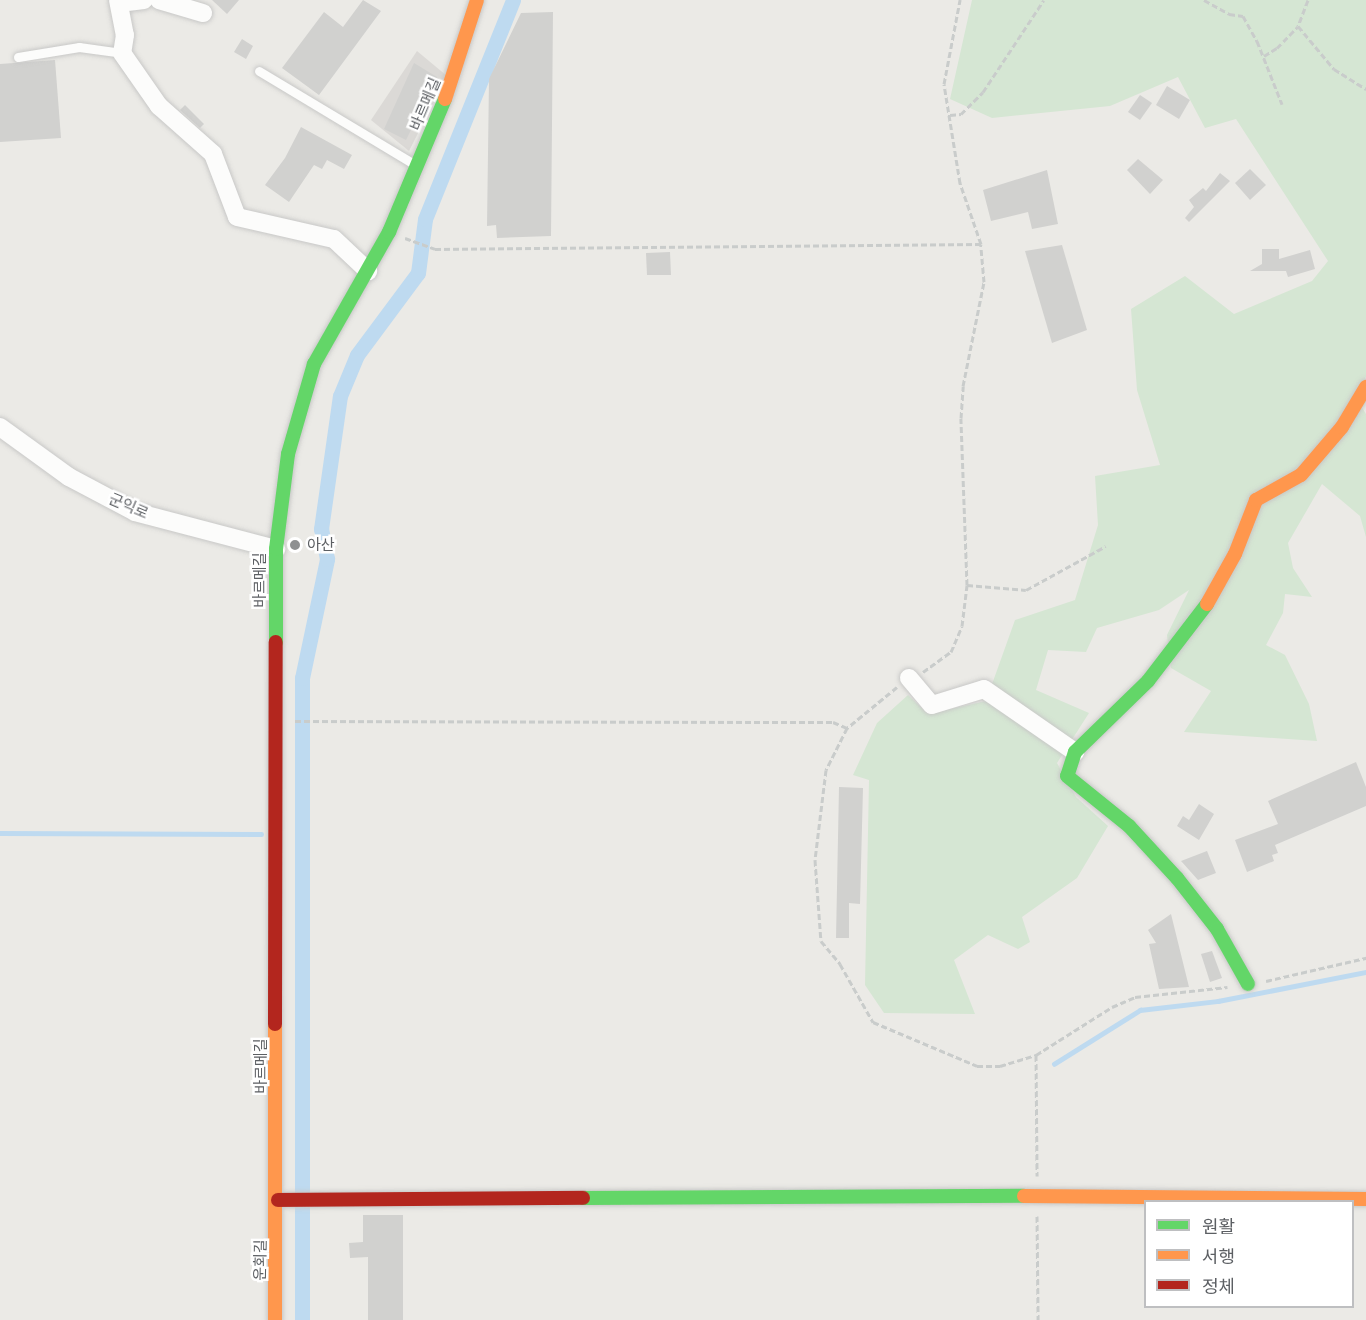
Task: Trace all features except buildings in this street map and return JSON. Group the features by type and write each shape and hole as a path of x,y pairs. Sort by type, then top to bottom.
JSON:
{"street":[{"path":"144,0 118,2 124,35 122,53 159,106 213,154 237,218 334,239 368,271"},
{"path":"159,0 203,13"},
{"name":"바르메길","path":"283,1201 276,549 288,454 300,405 314,364 368,271 417,165 456,72 477,0"},
{"path":"1248,984 1217,929 1177,878 1130,826 1067,776 1075,752 1148,681 1206,608 1235,555 1256,500 1301,475 1342,427 1366,387"},
{"name":"군익로","path":"1,430 69,477 135,512 276,549"},
{"path":"909,678 932,705 984,689 1075,752"},
{"path":"283,1201 1037,1196 1366,1199"},
{"name":"운회길","path":"275,1320 283,1201"}],"lane":[{"path":"18,57 80,47 122,53"},
{"path":"259,71 417,165"}],"path":[{"path":"950,115 961,114 983,92 1044,0"},
{"path":"1204,0 1229,14 1243,16 1263,56 1282,104"},
{"path":"1263,56 1277,48 1298,26 1308,0"},
{"path":"1298,26 1334,69 1366,89"},
{"path":"405,238 435,249 981,244"},
{"path":"967,585 1026,590 1106,546"},
{"path":"289,722 832,722 847,728"}],"shaded area":[{"path":"417,51 447,76 409,151 371,120"}],"green space":[{"path":"972,0 1366,0 1366,376 1358,401 1366,414 1366,537 1360,516 1322,484 1288,543 1293,568 1312,597 1285,594 1283,613 1266,645 1285,655 1309,704 1317,741 1184,732 1211,691 1171,668 1167,635 1189,590 1159,610 1097,628 1086,652 1048,650 1036,690 1089,713 1057,763 1076,797 1108,826 1077,878 1022,917 1030,942 1018,949 988,935 954,960 975,1014 884,1013 865,985 869,780 853,775 877,723 908,695 928,714 986,701 1015,620 1075,600 1098,525 1095,476 1160,465 1137,390 1131,309 1185,276 1234,314 1312,281 1328,261 1236,119 1205,128 1178,77 1110,106 992,118 950,99"}],"waterway":[{"path":"302,1320 302,678 327,559 321,529 340,396 357,355 418,273 425,219 513,0"},
{"path":"0,833 261,834"},
{"path":"1054,1064 1140,1010 1218,1001 1366,972"}],"traffic: fast":[{"path":"276,642 276,549 288,454 314,364 389,232 445,99"},
{"path":"1207,604 1148,681 1075,752 1067,776 1129,826 1177,878 1217,929 1248,984"},
{"path":"583,1198 1024,1196"}],"traffic: slow":[{"path":"445,99 477,0"},
{"path":"1207,604 1235,554 1256,500 1301,475 1342,427 1366,387"},
{"path":"275,1024 275,1320"},
{"path":"1024,1196 1366,1199"}],"traffic: jam":[{"path":"275,1024 276,642"},
{"path":"278,1200 583,1198"}],"place":[{"name":"아산","path":"295,545"}]}
